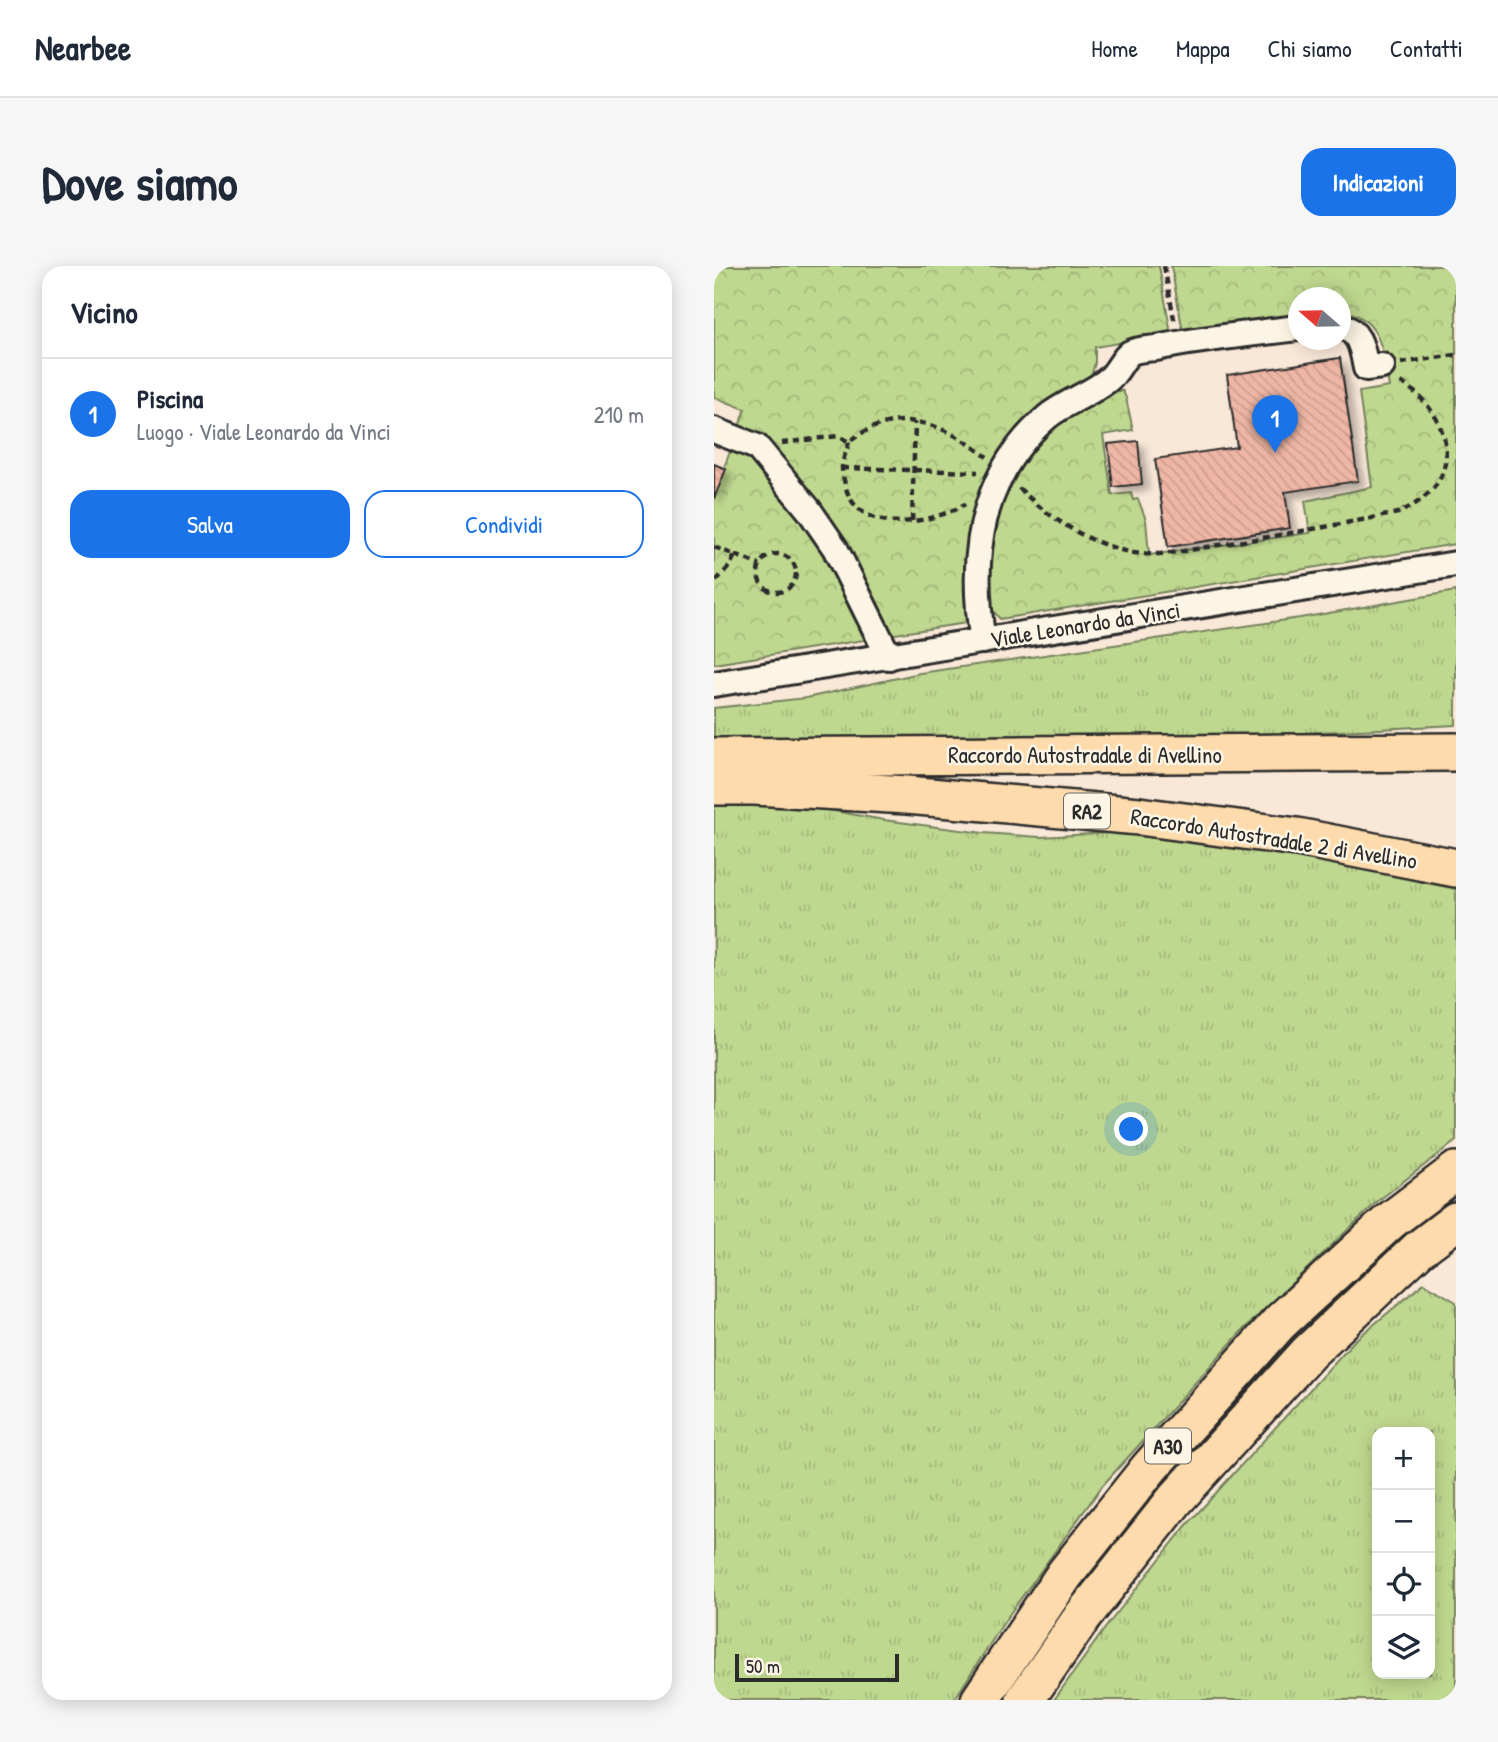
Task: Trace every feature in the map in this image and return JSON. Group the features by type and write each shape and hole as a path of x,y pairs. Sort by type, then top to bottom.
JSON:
{"highway":[{"path":"1201,754 1279,739 1456,736"},
{"name":"Raccordo Autostradale di Avellino","path":"714,757 1456,752"},
{"name":"Raccordo Autostradale 2 di Avellino","path":"714,786 907,795 1139,816 1297,837 1456,868"},
{"name":"A30","path":"980,1700 1065,1574 1150,1467 1280,1321 1390,1221 1456,1171"},
{"name":"A30","path":"1026,1700 1083,1616 1175,1500 1309,1352 1419,1249 1456,1221"}],"street":[{"path":"983,641 977,608 976,562 988,506 1000,472 1035,427 1059,409 1110,379 1131,353 1179,343 1288,329"},
{"path":"1351,330 1358,337 1366,369 1382,366"},
{"path":"714,430 757,447 809,510 835,548 889,657"},
{"name":"Viale Leonardo da Vinci","path":"714,684 1456,564"}],"path":[{"path":"1164,266 1179,343"},
{"path":"968,503 929,519 912,522 888,522 870,517 855,507 846,492 842,468 849,442 865,429 891,421 915,422 943,429 969,443 992,461 1000,472 1040,509 1074,530 1120,549 1152,555 1298,533 1398,513 1422,499 1437,482 1445,460 1444,443 1441,428 1426,403 1399,381 1384,376 1382,366 1456,355"},
{"path":"912,522 915,422"},
{"path":"757,447 838,436 849,442"},
{"path":"842,468 912,472 1000,472"},
{"path":"714,547 760,565"},
{"path":"714,583 723,575 735,555"},
{"path":"768,556 786,556 795,566 796,578 783,592 770,591 758,578 760,565 768,556"}],"green space":[{"path":"714,266 1159,266 1171,334 1095,347 1095,363 1090,380 1009,445 966,623 889,635 739,427 745,409 714,397"},
{"path":"1171,266 1456,266 1456,544 1000,619 991,607 986,593 985,564 1010,475 1033,447 1062,420 1078,408 1109,393 1123,391 1133,430 1103,435 1112,495 1131,493 1133,500 1138,499 1146,520 1149,555 1310,533 1305,501 1372,487 1359,392 1389,387 1378,338 1365,320 1351,313 1351,287 1288,287 1288,316 1183,332"},
{"path":"733,444 750,453 806,520 870,639 714,664 714,494"},
{"path":"1456,591 1456,725 1145,741 714,747 714,708 806,698 920,673 1300,618"},
{"path":"714,801 795,804 884,820 983,833 1040,837 1126,832 1310,859 1456,889 1456,1141 1379,1200 1241,1332 1103,1485 1006,1619 954,1700 714,1700"},
{"path":"1424,1283 1456,1302 1456,1700 1054,1700 1106,1627 1186,1526 1354,1341"}],"building":[{"path":"1340,358 1358,481 1285,492 1290,528 1168,547 1155,459 1237,447 1227,375"},
{"path":"1138,441 1142,484 1113,487 1108,444"},
{"path":"714,464 726,469 714,499"}],"place":[{"name":"Piscina","path":"1275,453"}]}
